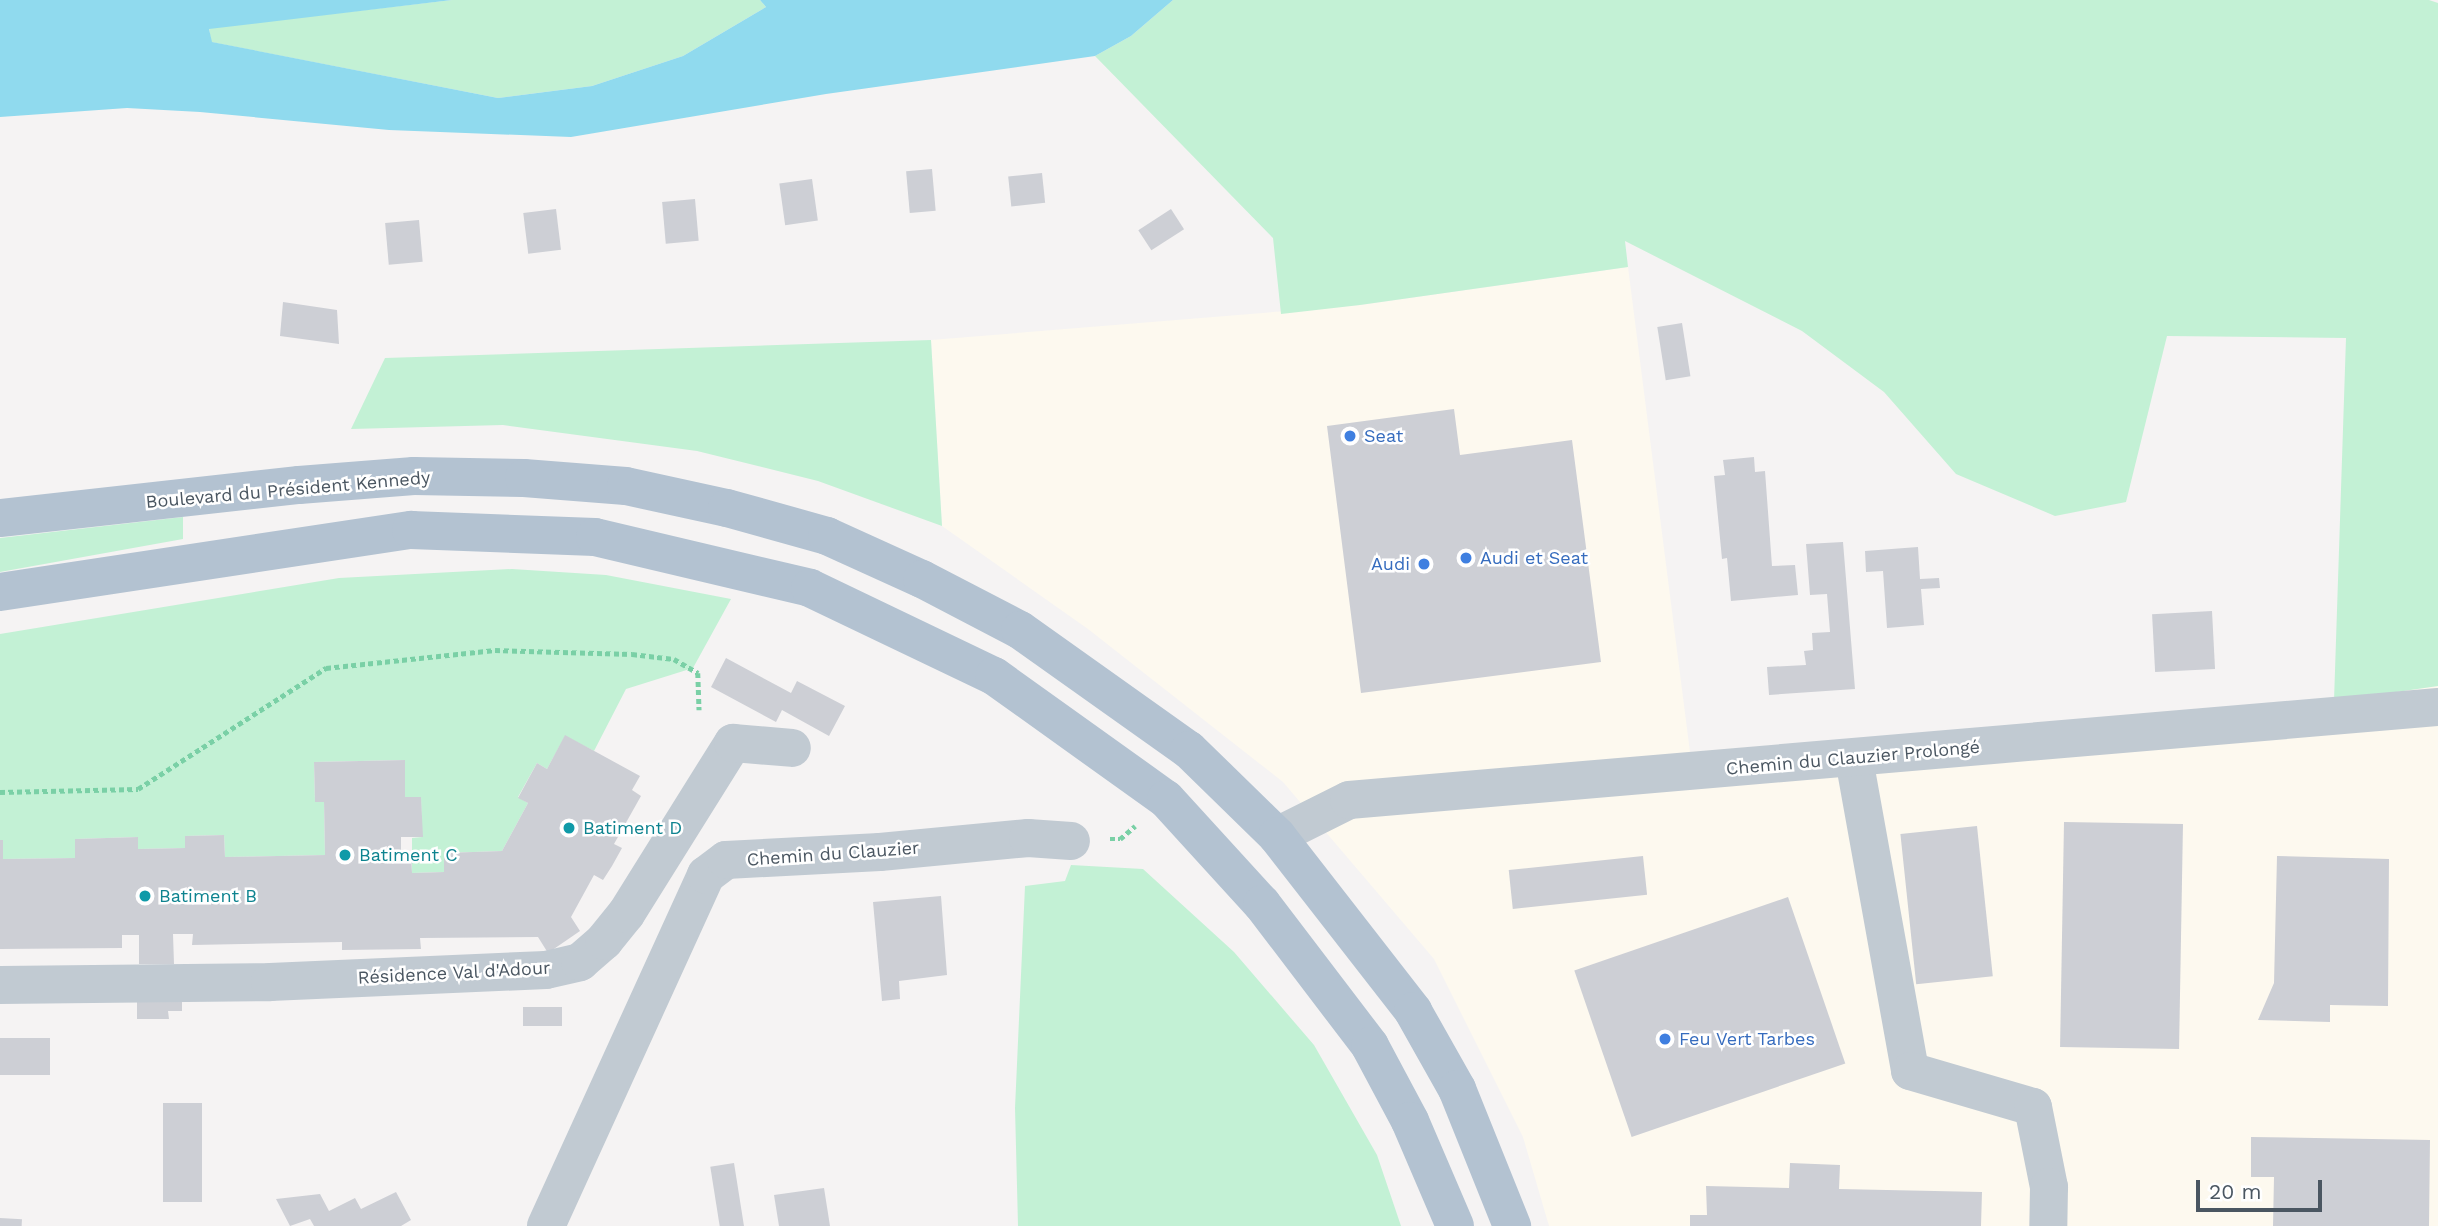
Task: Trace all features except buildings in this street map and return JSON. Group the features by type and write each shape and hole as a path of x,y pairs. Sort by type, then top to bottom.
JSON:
{"main road":[{"name":"Boulevard du Président Kennedy","path":"0,518 299,485 414,476 524,478 626,486 727,508 827,536 922,579 1020,630 1189,750 1277,836 1413,1011 1457,1089 1512,1226"},
{"path":"0,592 411,530 595,537 810,588 994,676 1166,799 1262,904 1370,1045 1410,1121 1455,1226"}],"street":[{"name":"Chemin du Clauzier Prolongé","path":"1277,836 1349,800 1696,773 2103,734 2438,708"},
{"name":"Résidence Val d'Adour","path":"0,985 283,981 546,970 580,962 604,941 625,914 733,743 792,748"},
{"path":"1854,759 1910,1071 2033,1107 2049,1186 2048,1226"},
{"name":"Chemin du Clauzier","path":"546,1226 706,875 726,860 880,852 1028,838 1071,841"}],"path":[{"path":"0,792 138,789 326,668 495,650 632,654 674,659 698,673 699,710"},
{"path":"1071,841 1121,839 1166,799"}],"shaded area":[{"path":"1628,267 1690,752 2334,701 2438,686 2438,1226 1549,1226 1523,1137 1434,959 1283,782 1088,629 942,526 931,340 1360,305"}],"green space":[{"path":"452,0 760,0 766,7 683,56 592,86 498,98 211,42 209,28"},
{"path":"1173,0 2429,0 2438,3 2438,686 2334,701 2346,338 2167,336 2126,502 2055,516 1956,474 1884,392 1802,331 1625,241 1628,267 1281,314 1273,238 1095,56 1131,36"},
{"path":"931,340 942,526 818,481 697,451 503,425 351,429 385,358"},
{"path":"183,517 183,539 0,572 0,538"},
{"path":"512,569 606,575 731,599 693,668 626,689 594,751 565,736 547,769 537,763 518,797 528,803 502,851 445,853 444,872 412,873 412,838 422,837 421,797 405,797 404,760 314,762 315,802 324,802 325,855 225,857 224,835 185,836 185,848 138,849 138,837 75,839 75,858 3,859 3,841 0,840 0,634 339,578"},
{"path":"1071,865 1143,869 1234,952 1314,1045 1377,1155 1401,1226 1018,1226 1015,1108 1025,886 1065,881"}],"water":[{"path":"0,0 452,0 209,29 212,42 498,98 592,86 683,56 766,7 760,0 1173,0 1131,36 1095,56 826,94 571,137 389,130 200,112 127,108 0,117"}],"place":[{"name":"Seat","path":"1350,436"},
{"name":"Audi et Seat","path":"1466,558"},
{"name":"Audi","path":"1424,564"},
{"name":"Batiment D","path":"569,828"},
{"name":"Batiment C","path":"345,855"},
{"name":"Batiment B","path":"145,896"},
{"name":"Feu Vert Tarbes","path":"1665,1039"}]}
